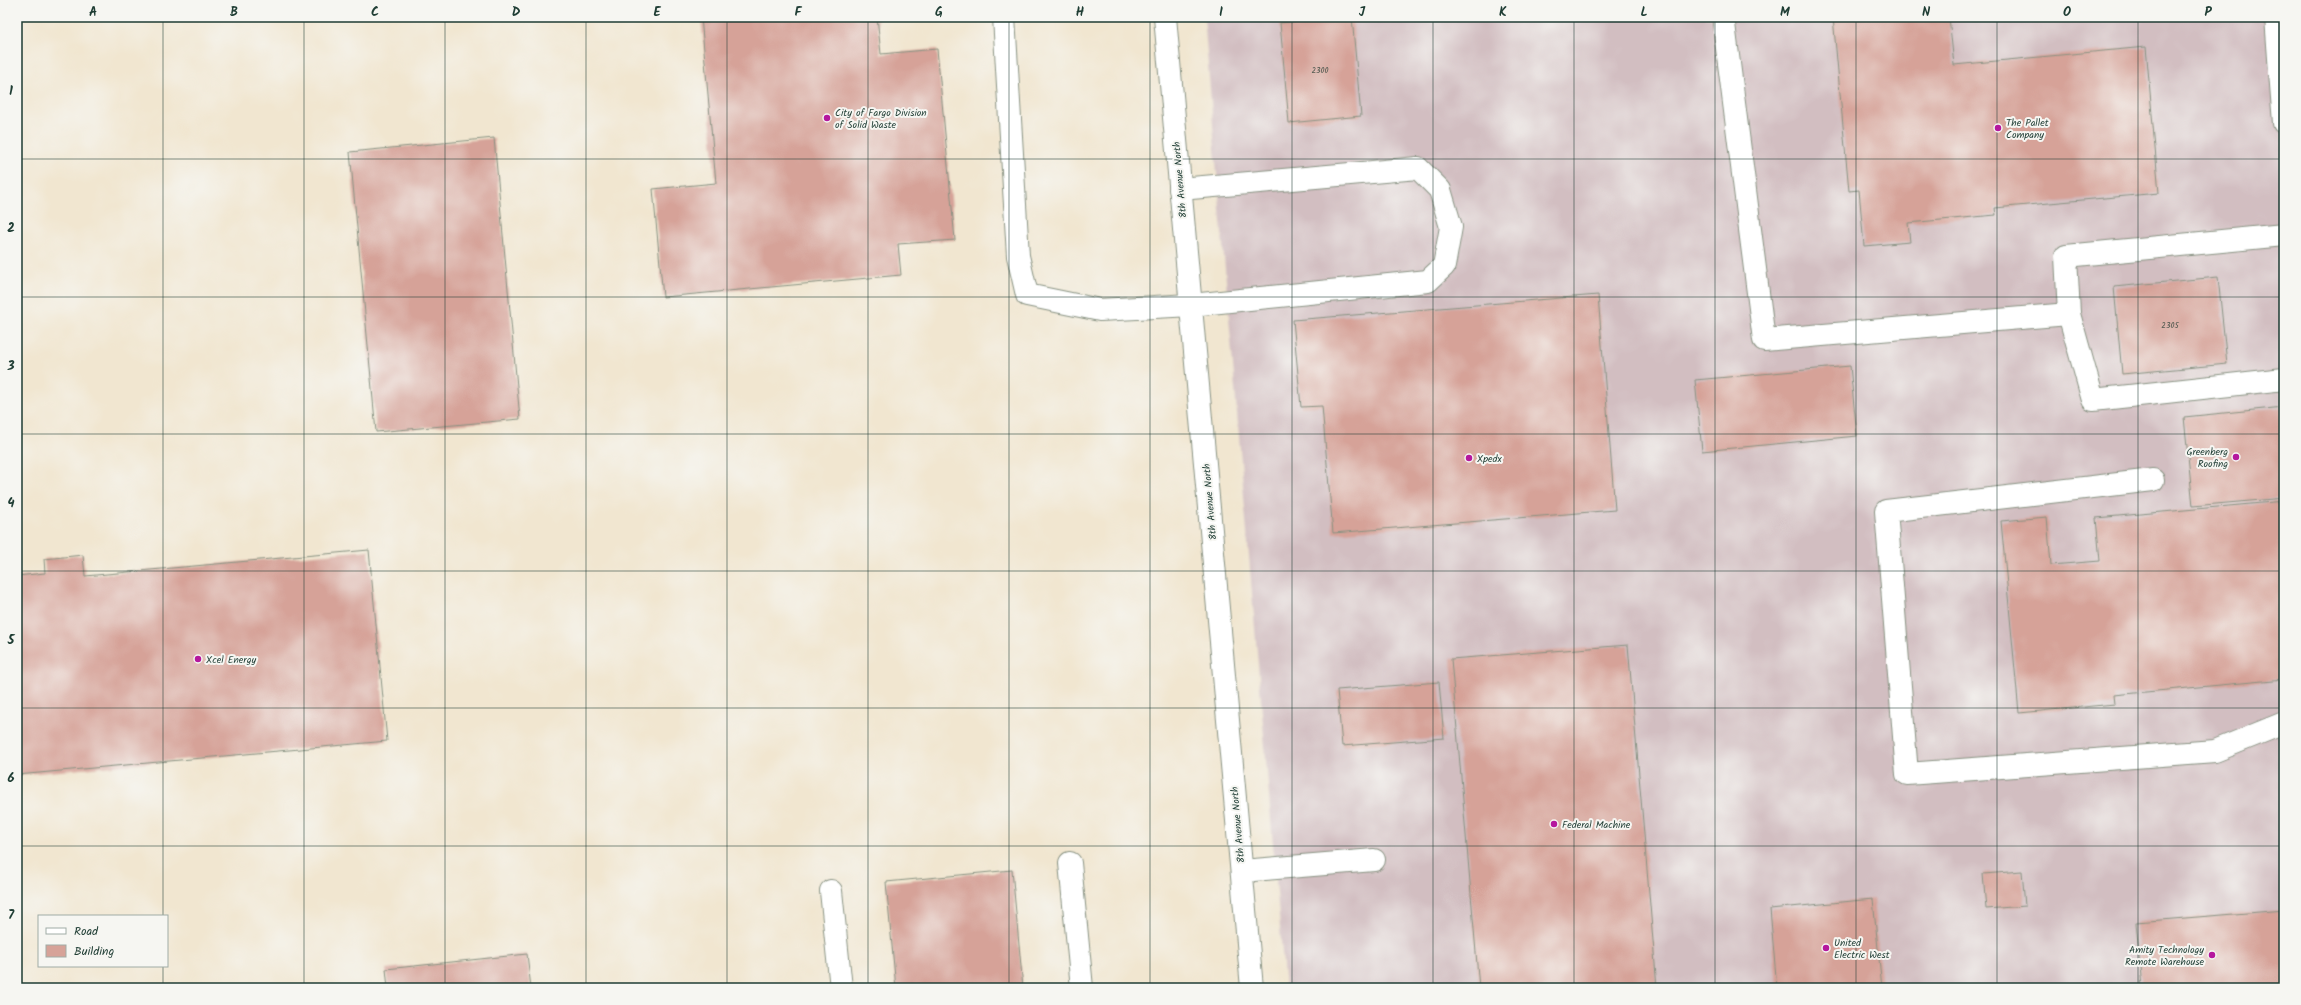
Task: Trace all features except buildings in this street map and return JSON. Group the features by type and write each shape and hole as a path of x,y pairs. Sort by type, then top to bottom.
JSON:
{"street":[{"path":"1004,17 1018,256 1027,295 1100,310 1191,305 1428,281 1444,266 1451,227 1440,190 1418,168 1180,189"},
{"name":"8th Avenue North","path":"1164,17 1252,988"},
{"path":"2276,17 2282,72 2284,123"},
{"path":"1724,24 1764,340 2069,314"},
{"path":"2284,235 2066,256 2069,314 2092,400 2284,380"},
{"path":"2153,480 1886,511 1907,774 2215,751 2284,723"},
{"path":"1242,871 1374,860"},
{"path":"1070,863 1082,988"},
{"path":"831,891 841,988"}],"shaded area":[{"path":"1204,17 2284,17 2284,988 1285,988"}],"place":[{"name":"City of Fargo Division of Solid Waste","path":"827,118"},
{"name":"The Pallet Company","path":"1998,128"},
{"name":"Greenberg Roofing","path":"2236,457"},
{"name":"Xpedx","path":"1469,458"},
{"name":"Xcel Energy","path":"198,659"},
{"name":"Federal Machine","path":"1554,824"},
{"name":"United Electric West","path":"1826,948"},
{"name":"Amity Technology Remote Warehouse","path":"2212,955"}]}
